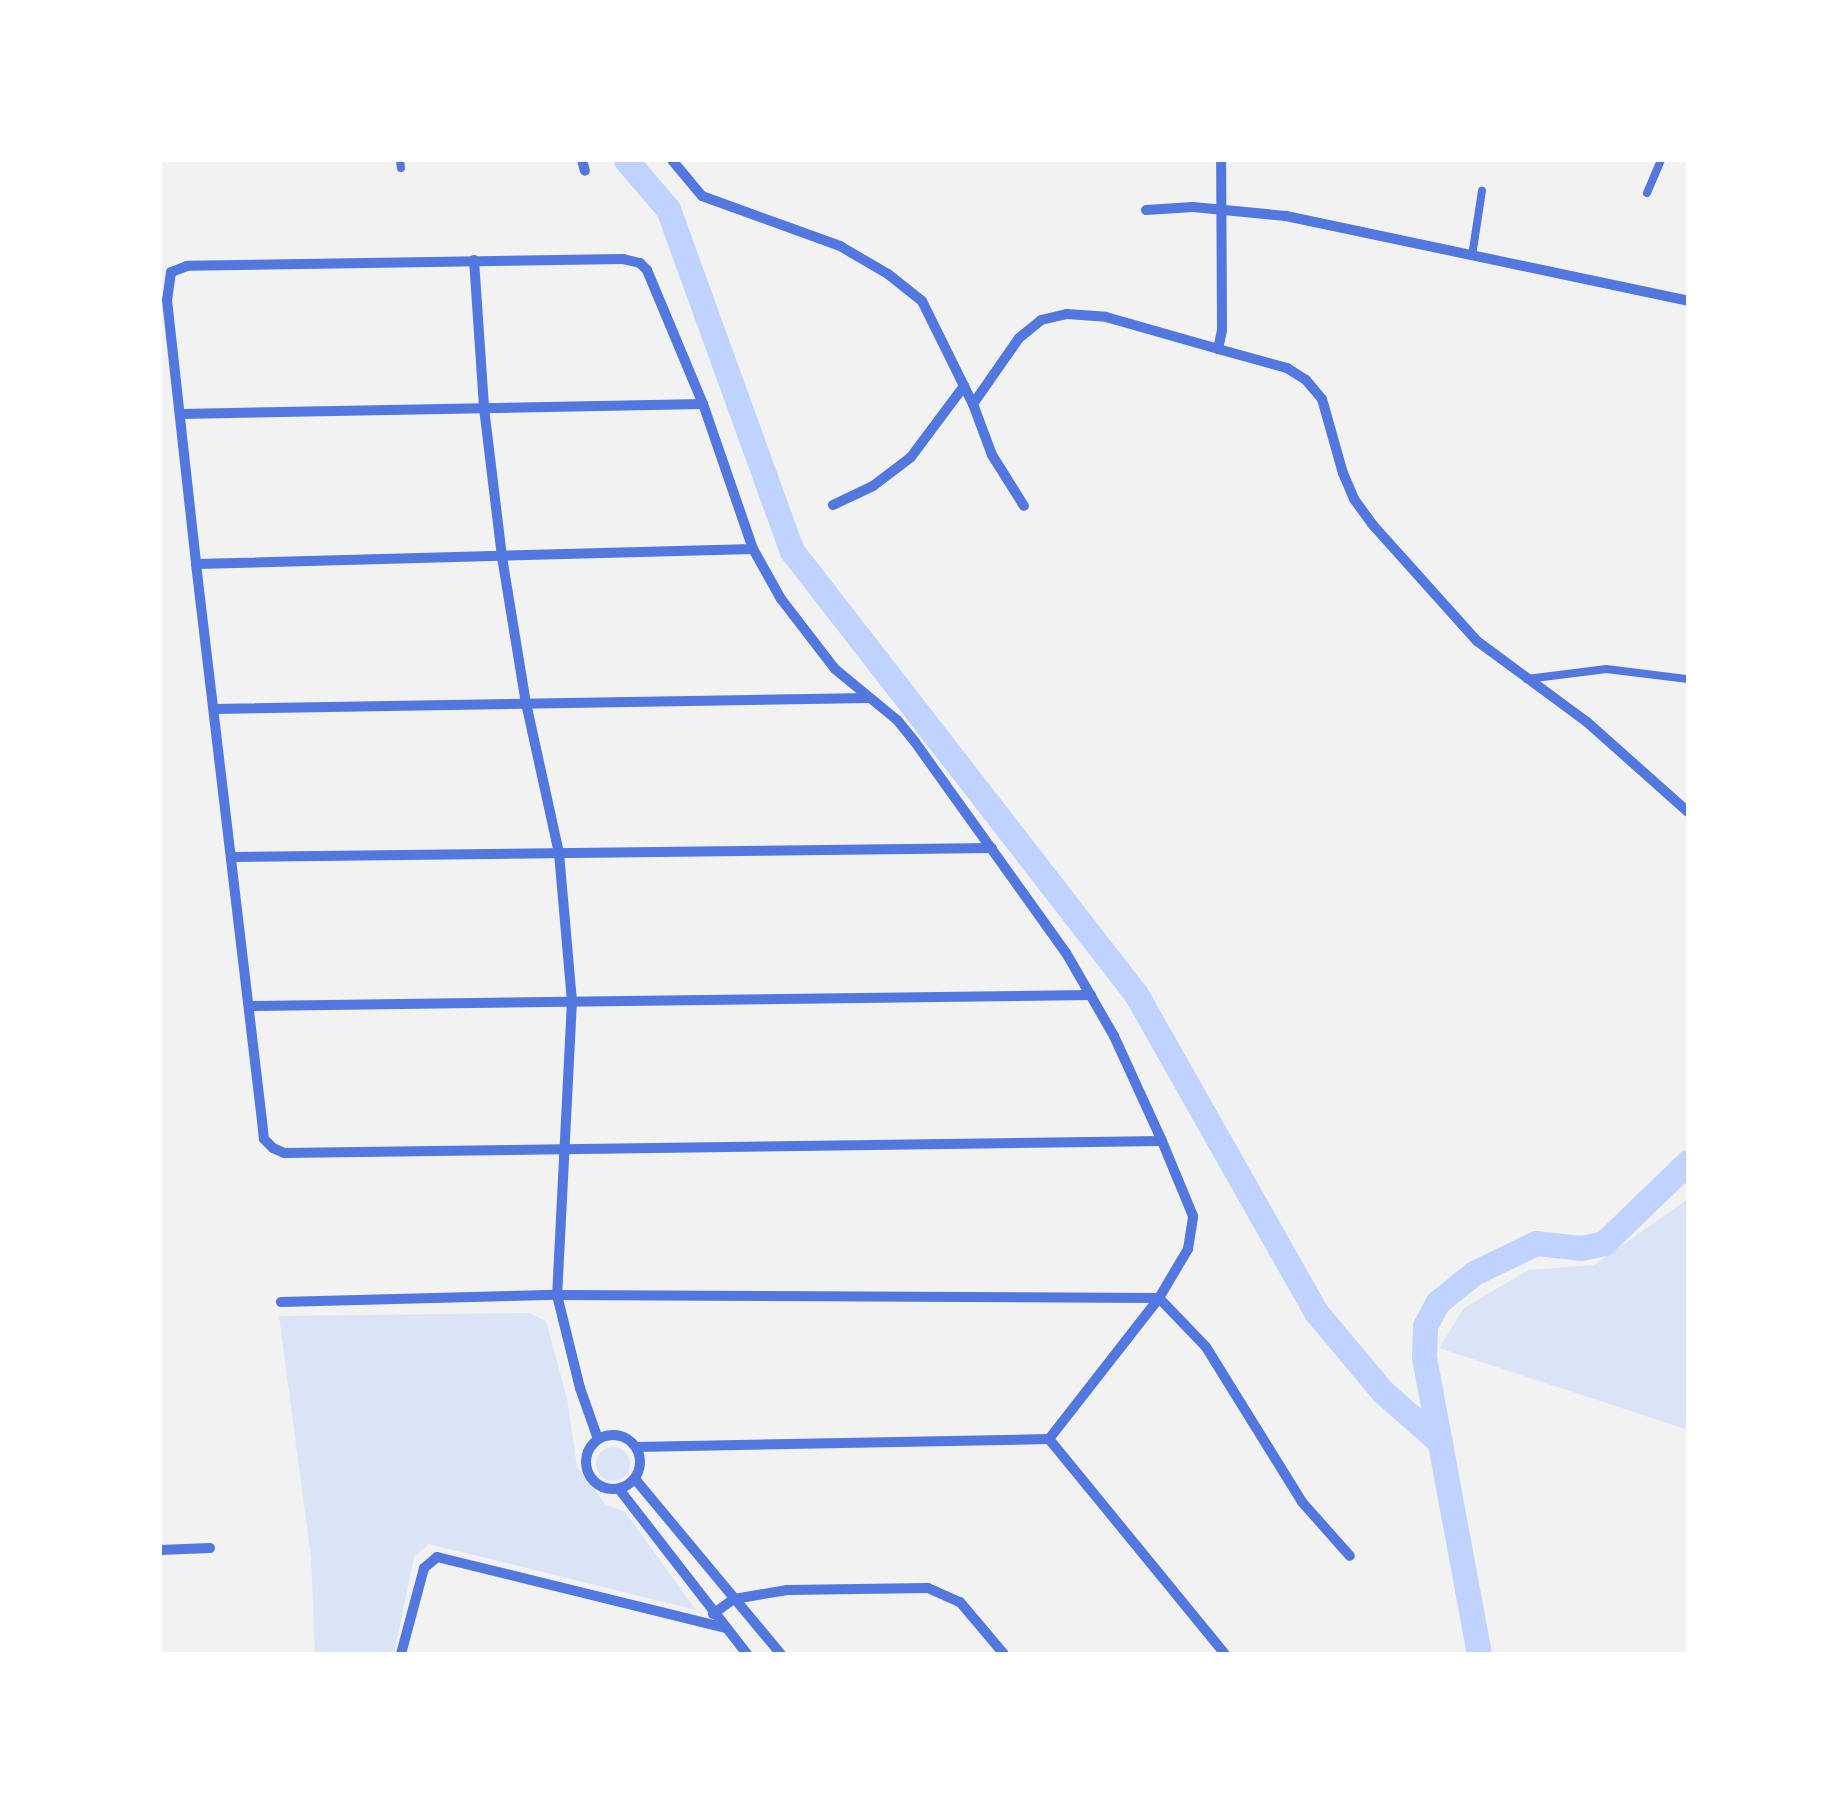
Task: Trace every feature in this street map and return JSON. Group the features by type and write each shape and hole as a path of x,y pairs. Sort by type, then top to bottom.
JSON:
{"street":[{"path":"672,160 702,196 840,246 888,274 922,301 973,404 992,455 1024,506"},
{"path":"1218,349 1222,160"},
{"path":"1146,210 1222,209 1286,216 1688,301"},
{"path":"1049,1440 1159,1298 1188,1249 1194,1230 1162,1141 1091,995 915,742 835,670 802,632 753,549 703,404 652,278 640,263 623,259 177,267 167,282 196,564 264,1139 273,1148 284,1152 1162,1141"},
{"path":"474,260 484,408 502,557 526,704 558,853 572,1001 557,1295 580,1388 598,1439"},
{"path":"973,404 1019,338 1041,320 1067,314 1106,317 1286,368 1306,380 1322,399 1343,474 1372,524 1476,641 1587,722 1688,812"},
{"path":"833,506 874,486 911,457 964,386"},
{"path":"180,414 703,404"},
{"path":"196,564 753,549"},
{"path":"215,708 870,698"},
{"path":"232,856 992,848"},
{"path":"249,1006 1091,995"},
{"path":"282,1302 557,1295 1159,1298 1206,1347 1302,1502 1350,1556"},
{"path":"636,1447 640,1468 635,1478 619,1489 600,1487 588,1473 586,1454 598,1439 614,1435 636,1447 1049,1440"},
{"path":"1049,1440 1225,1654"},
{"path":"635,1478 781,1654"},
{"path":"619,1489 746,1654"},
{"path":"160,1550 210,1548"},
{"path":"401,1654 424,1568 437,1557 725,1628"},
{"path":"713,1614 734,1599 787,1590 928,1588 960,1602 1004,1654"}],"lane":[{"path":"1647,193 1662,160"},
{"path":"1472,256 1482,191"},
{"path":"1526,679 1606,669 1688,679"}],"shaded area":[{"path":"1688,1199 1688,1430 1439,1348 1464,1308 1528,1270 1594,1265"},
{"path":"529,1313 546,1321 567,1398 577,1467 605,1504 625,1512 696,1610 429,1544 414,1557 394,1654 315,1654 311,1558 279,1316"},
{"path":"613,1447 625,1452 630,1464 625,1476 613,1481 601,1476 596,1464 601,1452"}],"waterway":[{"path":"626,160 668,209 792,551 1136,994 1316,1312 1383,1392 1440,1442"},
{"path":"1479,1654 1424,1356 1425,1326 1438,1302 1474,1273 1536,1243 1581,1248 1604,1243 1688,1162"}]}
